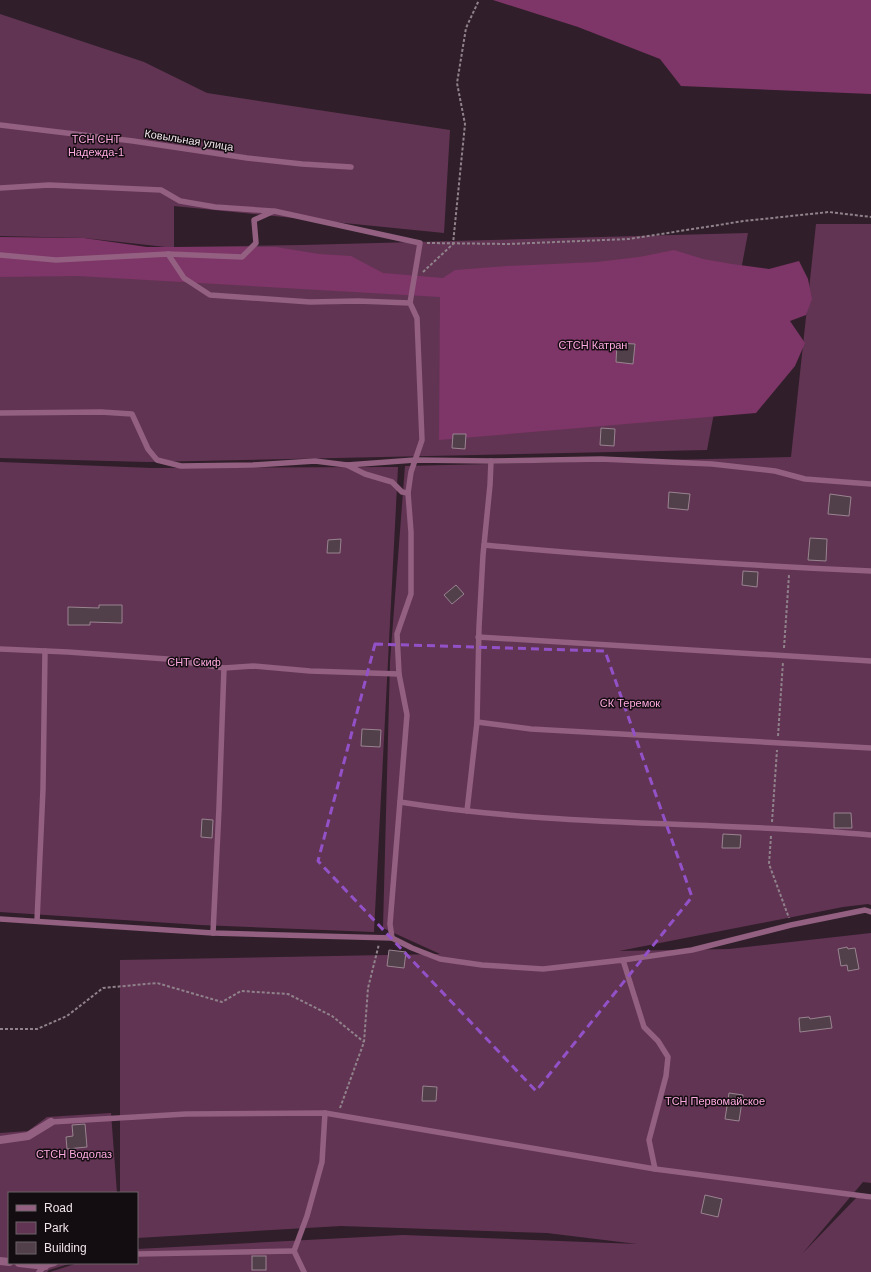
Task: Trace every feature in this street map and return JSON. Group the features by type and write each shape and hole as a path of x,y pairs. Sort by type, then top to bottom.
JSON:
{"street":[{"path":"0,1140 28,1136 51,1122"},
{"path":"23,1264 42,1269"}],"lane":[{"name":"Ковыльная улица","path":"0,125 133,141 247,158 302,164 351,167"},
{"path":"0,188 49,184 161,190 180,201 215,207 274,211 420,243 410,303 417,318 422,440 411,472 408,493 411,532 411,594 397,634 399,674 407,715 390,924 392,938"},
{"path":"0,255 56,260 168,254 242,257 256,243 254,220 274,211"},
{"path":"168,254 184,278 210,295 310,302 358,301 410,303"},
{"path":"0,413 101,412 132,414 148,449 157,460 181,466 253,465 315,461 347,465 415,460 490,462 601,459 712,464 775,471 805,479 871,484"},
{"path":"467,811 477,722 478,636 484,545 490,485 490,462"},
{"path":"347,465 365,474 392,482 402,492 408,493"},
{"path":"484,545 765,566 871,571"},
{"path":"478,636 871,661"},
{"path":"0,649 167,659 224,668 253,666 310,671 399,674"},
{"path":"37,921 43,789 45,651"},
{"path":"212,932 219,808 224,668"},
{"path":"477,722 531,729 871,748"},
{"path":"400,802 448,810 649,824 871,835"},
{"path":"0,919 212,932 392,938 440,959 482,965 543,969 692,950 791,925 865,910 871,912"},
{"path":"623,960 644,1027 658,1041 668,1058 666,1076 649,1140 655,1169"},
{"path":"51,1122 186,1114 325,1113 655,1169 871,1197"},
{"path":"304,1272 294,1251 307,1216 322,1162 325,1113"},
{"path":"138,1254 294,1251"},
{"path":"42,1269 53,1264"}],"path":[{"path":"414,281 453,244 465,124 457,84 466,28 479,0"},
{"path":"420,243 508,244 630,239 744,221 829,212 871,217"},
{"path":"337,1115 364,1042 368,988 381,937"},
{"path":"0,1029 37,1029 67,1016 103,988 157,983 222,1002 241,991 288,994 332,1016 364,1042"}],"highlighted area":[{"path":"375,644 605,651 692,897 536,1091 318,861"}],"green space":[{"path":"493,0 871,0 871,94 681,86 660,59 578,27"},
{"name":"СТСН Катран","path":"0,14 144,62 207,93 450,130 444,233 174,206 174,247 748,233 707,450 147,462 0,458 0,250 166,247 84,238 0,236"},
{"path":"816,224 871,224 871,905 868,904 843,907 619,951 729,949 871,933 871,1183 863,1182 802,1254 857,1197 871,1200 871,1272 50,1272 75,1264 138,1264 138,1249 403,1235 637,1244 547,1233 341,1226 138,1238 138,1192 120,1192 120,960 440,954 383,928 390,662 405,466 791,457"},
{"path":"0,237 84,238 147,247 276,247 319,254 351,256 383,273 443,278 455,270 597,262 639,257 674,250 703,259 769,269 799,261 808,279 812,299 806,315 790,321 805,343 795,366 756,413 439,440 440,297 77,276 0,277"},
{"name":"СНТ Скиф","path":"0,462 152,468 398,467 374,932 201,925 0,912"},
{"name":"СТСН Водолаз","path":"111,1113 117,1192 8,1192 8,1264 69,1264 47,1272 0,1272 0,1133 28,1131 47,1117"}],"building":[{"path":"617,343 635,344 633,364 616,362"},
{"path":"601,428 615,429 614,446 600,445"},
{"path":"453,434 466,434 465,449 452,448"},
{"path":"669,492 690,494 688,510 668,508"},
{"path":"830,494 851,497 849,516 828,514"},
{"path":"810,538 827,539 826,561 808,560"},
{"path":"341,539 340,553 327,553 328,540"},
{"path":"743,571 758,572 757,587 742,585"},
{"path":"456,585 464,594 452,604 444,595"},
{"path":"99,605 122,605 122,623 90,622 90,625 68,625 68,607 99,608"},
{"path":"362,729 381,730 380,747 361,746"},
{"path":"834,813 851,813 852,828 834,828"},
{"path":"202,819 213,820 212,838 201,837"},
{"path":"723,834 741,835 740,848 722,848"},
{"path":"847,947 848,949 855,948 859,969 848,971 847,965 841,966 838,949"},
{"path":"389,950 406,952 404,968 387,966"},
{"path":"830,1016 832,1028 800,1032 799,1018 809,1017 810,1019"},
{"path":"423,1086 437,1087 436,1101 422,1101"},
{"path":"729,1093 743,1095 739,1121 725,1119"},
{"path":"85,1124 87,1147 67,1149 66,1137 73,1136 72,1125"},
{"path":"705,1195 722,1199 718,1217 701,1213"},
{"path":"252,1256 266,1256 266,1270 252,1270"}],"park label":[{"name":"ТСН СНТ Надежда-1","path":"96,145"},
{"name":"СК Теремок","path":"630,703"},
{"name":"ТСН Первомайское","path":"715,1101"}]}
